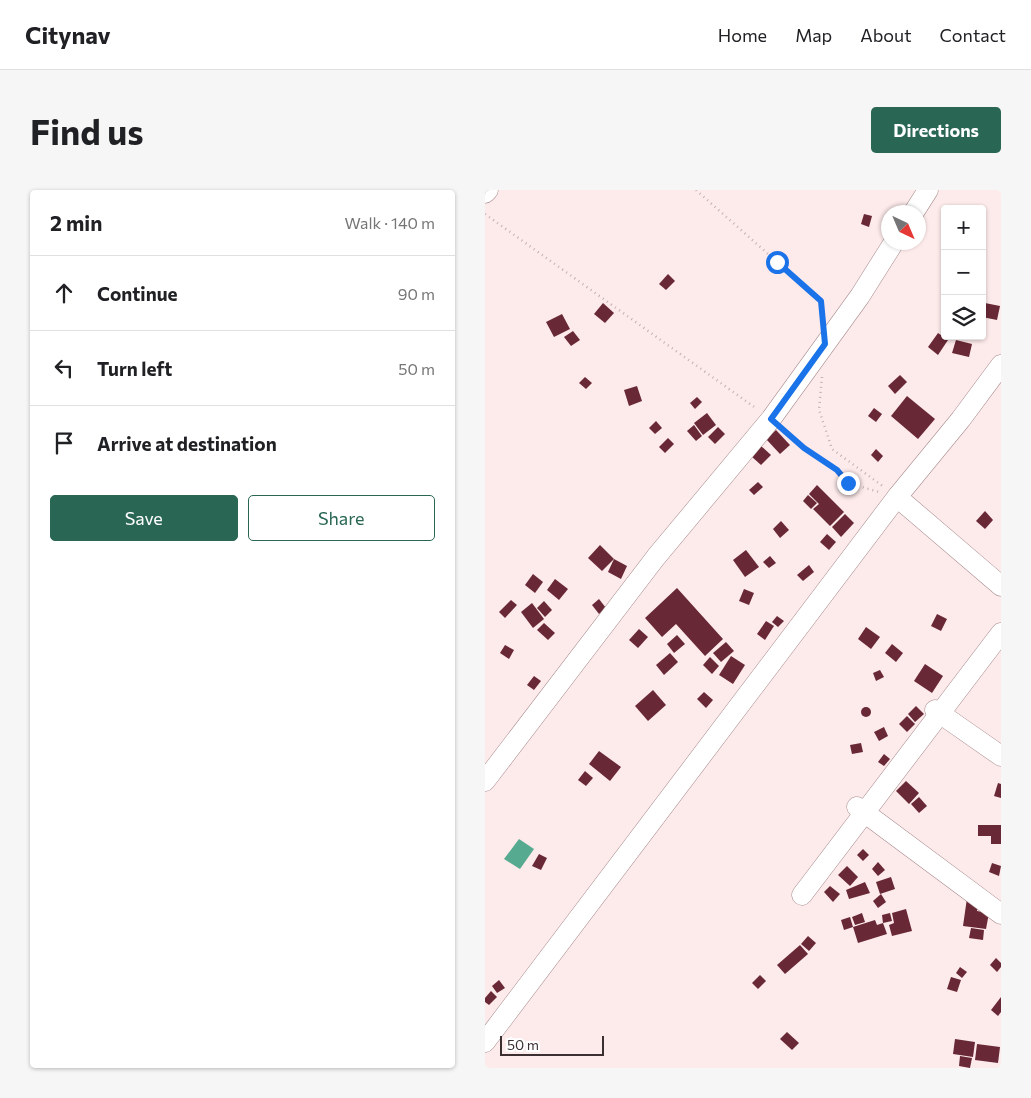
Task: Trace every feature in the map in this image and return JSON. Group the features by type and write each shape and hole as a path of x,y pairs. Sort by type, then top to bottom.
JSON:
{"street":[{"path":"485,193 488,190"},
{"path":"918,205 928,190"},
{"path":"485,781 656,557 771,419 860,296 889,250"},
{"path":"485,1042 897,497 961,419 1001,365"},
{"path":"897,497 1001,586"},
{"path":"802,895 1001,632"},
{"path":"935,710 1001,756"},
{"path":"857,808 1001,914"}],"path":[{"path":"696,190 821,301 825,344"},
{"path":"485,214 771,419 804,448 837,470 848,483 897,497"},
{"path":"823,372 819,410 832,449 897,497"}],"shaded area":[{"path":"519,839 534,849 520,869 504,859"}],"building":[{"path":"864,214 872,216 869,227 861,224"},
{"path":"668,274 675,281 666,290 659,284"},
{"path":"603,303 614,313 605,323 594,314"},
{"path":"986,303 1000,306 997,320 986,318"},
{"path":"562,314 570,329 554,337 546,322"},
{"path":"573,331 580,340 571,346 564,337"},
{"path":"938,333 941,335 941,340 948,340 938,355 928,347"},
{"path":"956,340 972,344 969,357 952,353"},
{"path":"900,375 907,382 895,394 888,386"},
{"path":"585,377 592,383 586,389 579,383"},
{"path":"637,386 642,401 629,406 624,390"},
{"path":"907,396 935,419 918,439 891,416"},
{"path":"697,397 702,402 695,409 690,403"},
{"path":"874,408 882,414 876,422 868,416"},
{"path":"707,413 716,425 703,435 694,423"},
{"path":"656,421 662,428 655,434 649,428"},
{"path":"694,425 702,436 696,441 687,431"},
{"path":"718,427 725,434 715,444 708,437"},
{"path":"776,430 790,445 780,454 766,439"},
{"path":"668,438 674,444 665,453 659,447"},
{"path":"760,445 771,455 761,465 751,456"},
{"path":"876,449 883,456 878,462 871,455"},
{"path":"758,482 763,487 754,495 749,490"},
{"path":"817,485 844,512 830,526 813,509 819,504 809,494"},
{"path":"808,495 817,503 811,509 803,501"},
{"path":"985,511 993,520 985,529 976,521"},
{"path":"845,514 854,523 841,537 832,527"},
{"path":"781,521 789,530 780,538 773,529"},
{"path":"827,534 836,542 829,550 820,542"},
{"path":"600,545 614,559 602,571 588,558"},
{"path":"746,550 759,567 745,577 733,560"},
{"path":"770,556 776,563 769,568 763,562"},
{"path":"614,559 627,566 621,579 608,572"},
{"path":"809,565 814,572 803,581 797,575"},
{"path":"533,574 543,582 535,593 525,585"},
{"path":"555,579 568,589 559,600 547,590"},
{"path":"677,588 723,639 705,656 676,624 662,637 645,618"},
{"path":"744,589 754,593 749,605 739,601"},
{"path":"599,599 606,608 599,614 592,605"},
{"path":"511,600 517,605 505,618 499,612"},
{"path":"544,601 552,610 545,617 537,608"},
{"path":"532,603 544,619 533,628 521,612"},
{"path":"937,614 947,619 941,631 931,626"},
{"path":"777,616 784,621 778,627 772,622"},
{"path":"766,621 774,626 765,640 757,634"},
{"path":"544,623 555,633 548,640 537,630"},
{"path":"866,627 880,637 871,649 858,639"},
{"path":"639,629 648,637 638,648 629,640"},
{"path":"677,635 685,644 674,653 667,644"},
{"path":"726,642 734,651 721,662 713,653"},
{"path":"892,644 903,653 896,662 885,653"},
{"path":"505,645 514,650 509,659 500,653"},
{"path":"670,653 678,662 664,675 656,665"},
{"path":"731,656 745,665 733,684 719,675"},
{"path":"710,657 719,666 712,674 703,665"},
{"path":"925,664 943,676 932,693 914,681"},
{"path":"880,670 884,677 876,681 873,673"},
{"path":"534,676 541,681 534,690 527,685"},
{"path":"653,690 666,705 648,721 635,706"},
{"path":"704,692 713,700 706,708 697,699"},
{"path":"916,706 924,714 915,722 908,714"},
{"path":"864,707 868,707 871,712 870,716 864,717 861,714 861,710"},
{"path":"907,716 915,724 907,732 899,724"},
{"path":"884,727 888,736 879,741 874,732"},
{"path":"861,743 863,752 852,754 850,745"},
{"path":"599,751 621,767 610,781 589,764"},
{"path":"884,754 890,759 884,766 878,762"},
{"path":"585,771 593,778 586,786 578,780"},
{"path":"906,781 919,793 909,804 896,791"},
{"path":"998,783 1001,784 1001,798 994,796"},
{"path":"919,797 927,806 919,813 911,804"},
{"path":"978,825 1001,825 1001,844 991,844 991,836 978,836"},
{"path":"863,849 869,855 863,861 857,855"},
{"path":"539,854 547,858 541,870 532,866"},
{"path":"878,862 885,870 878,876 872,869"},
{"path":"992,863 1001,866 999,876 989,872"},
{"path":"847,866 858,877 850,886 838,875"},
{"path":"891,877 895,889 880,894 876,882"},
{"path":"865,882 870,893 849,899 846,890"},
{"path":"830,886 840,894 833,902 824,892"},
{"path":"881,894 886,902 878,908 873,901"},
{"path":"967,898 979,900 977,911 989,913 986,929 963,926"},
{"path":"906,909 912,931 892,936 889,925 894,923 892,913"},
{"path":"862,913 865,922 855,925 852,917"},
{"path":"890,913 892,921 883,923 882,915"},
{"path":"850,917 853,927 844,930 841,920"},
{"path":"875,920 877,925 883,923 887,934 858,943 853,927"},
{"path":"971,928 984,930 983,940 969,938"},
{"path":"808,936 816,943 809,951 801,944"},
{"path":"800,945 808,954 785,974 777,965"},
{"path":"996,958 1001,963 1001,967 997,972 990,965"},
{"path":"960,967 967,972 962,978 956,973"},
{"path":"760,975 766,981 758,989 752,983"},
{"path":"951,977 961,980 957,992 947,989"},
{"path":"499,980 505,988 497,993 492,986"},
{"path":"491,991 497,997 489,1005 485,1002 485,998"},
{"path":"1001,997 1001,1012 998,1016 991,1010"},
{"path":"787,1032 799,1043 792,1050 780,1039"},
{"path":"955,1039 975,1042 973,1057 953,1054"},
{"path":"977,1044 1000,1047 998,1063 975,1060"},
{"path":"960,1056 972,1058 970,1068 959,1066"}],"route":[{"path":"777,262 821,301 825,344 771,419 804,448 837,470 848,483"}]}
